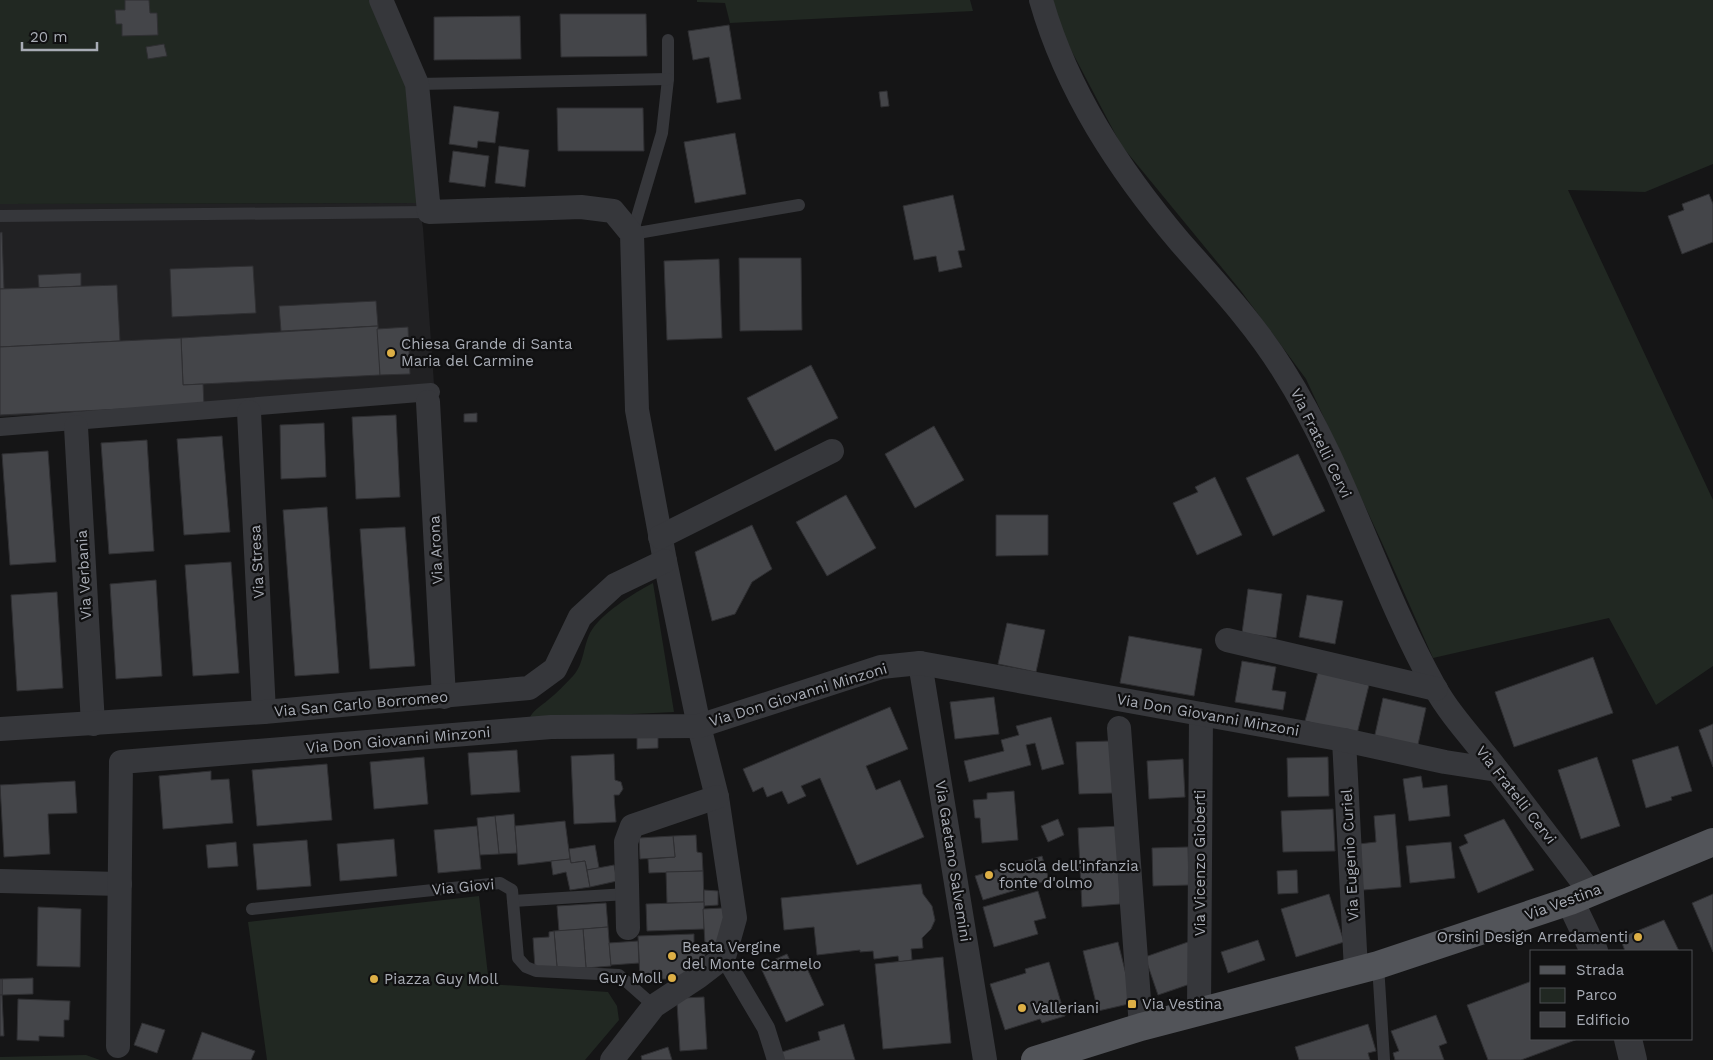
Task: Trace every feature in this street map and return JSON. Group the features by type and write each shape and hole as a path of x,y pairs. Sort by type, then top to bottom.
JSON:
{"main road":[{"name":"Via Vestina","path":"1034,1060 1141,1027 1367,967 1581,897 1713,842"}],"street":[{"path":"381,0 417,84 428,212 582,207 613,211 632,234 637,410 664,562 724,836 736,918 724,957 654,1006 612,1060"},
{"name":"Via Fratelli Cervi","path":"1041,0 1050,30 1067,71 1108,147 1146,200 1253,328 1280,365 1297,393 1330,457 1415,649 1436,690 1497,770 1581,897"},
{"path":"0,427 76,424 249,409 429,397"},
{"name":"Via Arona","path":"429,397 444,697"},
{"name":"Via Stresa","path":"249,409 264,712"},
{"name":"Via Verbania","path":"76,424 93,724"},
{"path":"660,537 832,451"},
{"name":"Via San Carlo Borromeo","path":"0,729 264,712 528,688 555,669 580,616 615,585 664,562"},
{"path":"1227,640 1436,690"},
{"name":"Via Don Giovanni Minzoni","path":"118,1046 121,762 550,727 699,726 881,667 920,662 1344,740 1445,762 1497,770"},
{"name":"Via Gaetano Salvemini","path":"920,662 985,1060"},
{"name":"Via Vicenzo Gioberti","path":"1199,1012 1201,714"},
{"path":"1119,728 1141,1027"},
{"name":"Via Eugenio Curiel","path":"1344,740 1367,967"},
{"path":"628,928 626,842 632,826 716,797"},
{"path":"0,881 120,884"},
{"path":"1581,897 1594,950"},
{"path":"724,957 766,1028 776,1060"},
{"path":"1628,1040 1633,1060"}],"lane":[{"path":"668,40 668,79 662,133 632,234 799,205"},
{"path":"417,84 668,79"},
{"path":"0,216 428,212"},
{"name":"Via Giovi","path":"252,909 500,883 512,890 518,958 526,967 536,971 619,975 654,1006"},
{"path":"513,901 627,894"},
{"path":"1367,967 1384,1041 1384,1060"}],"shaded area":[{"path":"419,203 423,228 434,384 204,405 0,417 0,204"}],"green space":[{"path":"0,0 374,0 410,86 422,203 0,204"},
{"path":"697,0 970,0 973,11 730,23 725,3 697,2"},
{"path":"1053,0 1713,0 1713,164 1645,192 1568,190 1713,500 1713,666 1656,705 1609,618 1433,658 1306,379 1241,291 1121,145 1059,27"},
{"path":"653,583 674,712 529,719 535,710 558,691 577,671 590,633 601,619 609,611"},
{"path":"479,896 489,984 608,992 617,1006 619,1020 585,1060 267,1060 248,922"},
{"path":"86,1055 100,1060 0,1060 0,1057"}],"building":[{"path":"125,0 149,0 150,13 157,13 158,35 122,36 122,24 116,24 115,10 125,10"},
{"path":"560,14 646,14 647,56 561,57"},
{"path":"520,16 521,59 434,60 434,17"},
{"path":"729,25 741,99 717,103 709,57 693,60 688,31"},
{"path":"164,44 167,56 148,59 146,47"},
{"path":"887,91 889,106 881,107 879,92"},
{"path":"454,106 499,112 495,143 478,141 477,148 449,144"},
{"path":"557,108 643,108 644,151 558,151"},
{"path":"735,133 746,194 695,203 684,142"},
{"path":"499,146 529,150 525,187 495,183"},
{"path":"453,151 489,156 485,187 449,182"},
{"path":"1709,194 1713,204 1713,242 1682,254 1668,216 1684,210 1682,204"},
{"path":"953,195 965,250 958,251 962,267 939,272 936,256 914,260 903,206"},
{"path":"2,232 4,289 0,289 0,233"},
{"path":"739,258 801,258 802,330 740,331"},
{"path":"719,259 722,338 667,340 664,261"},
{"path":"253,266 256,313 172,317 170,269"},
{"path":"81,273 81,286 39,288 38,275"},
{"path":"117,285 120,341 0,347 0,289"},
{"path":"376,301 378,326 281,331 279,306"},
{"path":"378,326 380,375 183,385 181,338"},
{"path":"408,327 410,374 380,375 377,329"},
{"path":"181,338 183,385 203,384 204,405 0,415 0,347"},
{"path":"811,365 838,418 775,451 747,398"},
{"path":"477,413 477,422 464,422 464,414"},
{"path":"396,415 400,497 356,499 352,417"},
{"path":"324,423 326,477 281,479 280,425"},
{"path":"934,426 964,480 915,508 885,454"},
{"path":"222,436 230,532 184,535 177,439"},
{"path":"147,440 154,551 109,554 101,443"},
{"path":"48,451 56,562 10,565 2,454"},
{"path":"1298,454 1325,511 1273,536 1246,478"},
{"path":"1215,477 1242,535 1197,555 1173,503 1198,492 1195,487"},
{"path":"846,495 876,548 827,576 796,522"},
{"path":"327,507 339,673 295,676 283,510"},
{"path":"996,515 1048,515 1048,555 996,556"},
{"path":"752,525 772,569 752,582 735,614 712,621 695,552"},
{"path":"405,527 415,666 370,669 360,529"},
{"path":"231,562 239,673 193,676 185,565"},
{"path":"156,580 162,676 116,679 110,584"},
{"path":"1248,589 1282,594 1276,638 1242,633"},
{"path":"57,592 63,688 17,691 11,595"},
{"path":"1307,595 1343,601 1335,644 1299,637"},
{"path":"1007,623 1045,630 1036,672 998,664"},
{"path":"1129,636 1202,649 1194,696 1120,683"},
{"path":"1593,657 1613,713 1514,747 1495,692"},
{"path":"1242,661 1276,667 1272,690 1286,692 1283,710 1235,702"},
{"path":"1318,672 1369,685 1357,734 1305,721"},
{"path":"994,697 999,734 955,739 950,702"},
{"path":"1383,698 1426,708 1417,749 1374,739"},
{"path":"890,707 908,749 866,766 876,790 900,780 924,837 857,865 820,778 801,786 806,796 788,804 782,791 767,797 763,787 753,792 743,769"},
{"path":"1051,717 1064,764 1042,770 1035,743 1026,745 1031,765 969,782 964,761 1004,751 1001,740 1019,735 1016,726"},
{"path":"1713,724 1713,767 1699,730"},
{"path":"658,735 658,748 637,749 637,736"},
{"path":"1110,741 1113,793 1079,794 1076,742"},
{"path":"1678,746 1692,791 1671,797 1672,800 1646,808 1632,760"},
{"path":"517,750 520,792 471,795 468,753"},
{"path":"614,754 615,780 621,782 623,789 619,795 614,795 616,822 574,824 571,756"},
{"path":"424,757 428,804 374,809 370,762"},
{"path":"1328,757 1329,796 1288,797 1287,758"},
{"path":"1597,757 1620,826 1581,839 1558,770"},
{"path":"1183,759 1185,797 1149,799 1147,761"},
{"path":"327,764 332,820 257,826 252,770"},
{"path":"211,771 211,780 229,779 233,823 163,829 159,776"},
{"path":"1421,776 1423,788 1447,785 1450,816 1409,821 1403,779"},
{"path":"75,781 77,813 48,814 50,854 4,857 0,785"},
{"path":"1014,791 1018,840 982,843 980,818 975,818 973,800 987,799 987,793"},
{"path":"1333,809 1335,851 1283,852 1281,811"},
{"path":"514,814 517,853 499,854 495,816"},
{"path":"1395,814 1401,887 1363,890 1359,844 1376,842 1374,816"},
{"path":"495,816 499,854 480,855 477,818"},
{"path":"1058,819 1064,835 1048,842 1041,826"},
{"path":"1504,819 1534,870 1478,893 1459,847 1468,843 1464,835"},
{"path":"565,821 570,859 518,865 515,826"},
{"path":"477,826 481,869 438,873 434,830"},
{"path":"1121,826 1120,904 1082,907 1078,828"},
{"path":"696,835 697,852 702,853 703,871 649,873 648,859 675,857 673,836"},
{"path":"673,836 675,857 640,859 639,838"},
{"path":"394,839 397,876 340,881 337,844"},
{"path":"307,840 311,886 257,890 253,844"},
{"path":"236,842 238,866 208,868 206,845"},
{"path":"1451,842 1455,878 1410,883 1406,846"},
{"path":"595,845 599,868 587,870 585,861 571,863 569,849"},
{"path":"1188,847 1189,885 1153,886 1152,848"},
{"path":"1042,856 1049,880 983,900 975,876"},
{"path":"570,859 571,863 585,861 590,887 570,890 566,872 553,875 551,861"},
{"path":"614,865 617,881 590,887 587,870"},
{"path":"1297,870 1298,893 1278,894 1277,871"},
{"path":"703,871 704,902 667,903 666,872"},
{"path":"921,884 923,894 932,906 935,920 931,929 922,938 923,948 911,949 912,960 899,962 898,956 874,959 873,951 860,952 860,950 817,955 814,927 784,930 781,898"},
{"path":"704,890 718,891 718,905 704,906"},
{"path":"1038,891 1046,918 1034,921 1038,934 994,947 983,907"},
{"path":"1329,894 1344,942 1296,957 1281,909"},
{"path":"1713,894 1713,952 1692,903"},
{"path":"704,902 704,929 647,931 646,904"},
{"path":"606,903 608,927 559,931 557,906"},
{"path":"38,907 81,909 80,967 37,966"},
{"path":"723,908 725,943 705,944 703,909"},
{"path":"1664,920 1679,950 1625,950 1620,938"},
{"path":"608,927 611,966 586,968 583,929"},
{"path":"583,929 586,968 557,967 554,931"},
{"path":"554,931 557,967 535,969 533,938 549,937 549,932"},
{"name":"Beata Vergine del Monte Carmelo","path":"694,934 694,950 705,949 705,965 691,965 692,978 640,980 638,936"},
{"path":"1258,940 1265,960 1228,973 1221,952"},
{"path":"638,941 639,963 611,965 609,943"},
{"path":"1118,942 1133,1003 1098,1011 1083,951"},
{"path":"1188,942 1194,962 1196,982 1158,995 1145,957"},
{"path":"787,954 793,967 804,962 824,1005 786,1022 760,966"},
{"path":"943,957 951,1043 883,1049 875,964"},
{"path":"1049,962 1065,1016 1042,1023 1040,1019 1005,1030 990,984 1026,973 1025,969"},
{"path":"33,978 33,994 2,995 2,979"},
{"path":"0,979 2,979 2,995 0,995"},
{"path":"1530,982 1530,1040 1575,1040 1521,1060 1488,1060 1467,1005"},
{"path":"0,995 2,995 4,1036 0,1036"},
{"path":"704,997 707,1049 680,1051 677,1003 682,998"},
{"path":"18,999 70,1001 69,1020 64,1020 64,1037 39,1036 39,1041 17,1040"},
{"path":"1436,1015 1447,1043 1439,1046 1444,1060 1395,1060 1393,1053 1399,1051 1391,1031"},
{"path":"142,1023 165,1030 157,1053 134,1045"},
{"path":"844,1024 855,1060 782,1060 779,1053 820,1040 818,1032"},
{"path":"1368,1024 1376,1051 1368,1053 1370,1060 1299,1060 1295,1047"},
{"path":"202,1032 255,1051 251,1060 192,1060"},
{"path":"668,1047 672,1060 642,1060 641,1056"}],"place":[{"name":"Chiesa Grande di Santa Maria del Carmine","path":"391,353"},
{"name":"scuola dell'infanzia fonte d'olmo","path":"989,875"},
{"name":"Orsini Design Arredamenti","path":"1638,937"},
{"name":"Beata Vergine del Monte Carmelo","path":"672,956"},
{"name":"Guy Moll","path":"672,978"},
{"name":"Piazza Guy Moll","path":"374,979"},
{"name":"Via Vestina","path":"1132,1004"},
{"name":"Valleriani","path":"1022,1008"}]}
